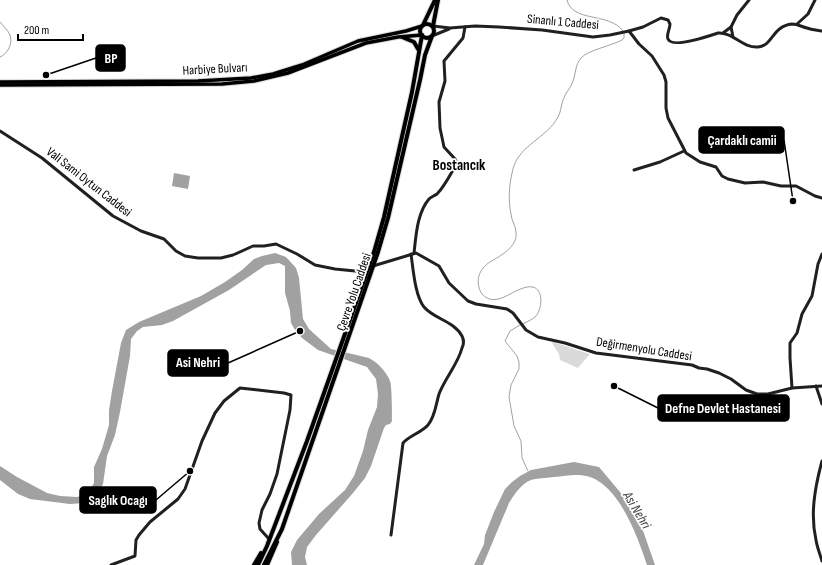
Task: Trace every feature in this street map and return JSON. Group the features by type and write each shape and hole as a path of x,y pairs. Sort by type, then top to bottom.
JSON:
{"highway":[{"path":"435,0 420,29 422,35 428,38 432,36 434,30 433,26 438,0"},
{"path":"422,26 426,24 433,26"},
{"name":"Çevre Yolu Caddesi","path":"258,565 348,333 371,266 412,92 422,35"},
{"path":"402,36 414,42 418,47 419,53"},
{"name":"Çevre Yolu Caddesi","path":"371,266 377,255 388,218 419,87 425,55 432,36"},
{"name":"Çevre Yolu Caddesi","path":"264,565 282,529 337,362"},
{"path":"267,565 282,529"},
{"path":"254,565 269,539"}],"main road":[{"name":"Harbiye Bulvarı","path":"0,85 222,84 247,82 288,73 305,67 363,40 422,26"},
{"name":"Harbiye Bulvarı","path":"0,82 191,81 244,79 293,68 352,45 402,36 422,35"}],"street":[{"path":"749,0 734,19 731,26 723,33 733,37 745,45 759,47 769,42 779,28 789,25 797,24 810,29 822,31"},
{"path":"797,24 808,14 815,0"},
{"name":"Sinanlı 1 Caddesi","path":"433,26 450,28 499,27 542,30 589,37 617,34 643,27 661,18 668,20 670,24 668,37 670,42 674,44 723,33"},
{"path":"731,26 733,37"},
{"path":"391,535 403,443 425,428 432,419 441,390 457,361 464,341 461,334 457,330 428,311 422,305 417,291 413,253 418,224 422,212 430,199 437,194 444,185 457,163 446,149 442,139 439,124 439,102 444,84 444,61 462,38 465,27"},
{"path":"432,36 450,28"},
{"path":"628,31 652,56 663,72 666,82 666,108 668,118 684,151 700,162 716,167 720,174 728,179 745,183 766,182 781,186 796,186 822,198"},
{"name":"Vali Sami Oytun Caddesi","path":"0,131 42,158 113,216 141,232 164,239 175,250 182,254 198,258 222,258 253,246 266,246 274,244 294,252 312,263 323,267 358,271 371,266"},
{"path":"634,170 660,162 684,151"},
{"path":"371,266 413,253"},
{"name":"Değirmenyolu Caddesi","path":"413,253 439,266 449,283 468,300 476,304 507,308 529,332 538,337 565,343 596,353 692,365 724,375 753,393 768,394 792,388 822,386"},
{"path":"792,388 790,343 797,333 802,314 812,296 818,264 822,254"},
{"path":"377,255 381,262 384,262"},
{"path":"816,386 822,404"},
{"path":"111,565 134,556 135,544 139,535 150,522 178,499 185,489 202,441 215,413 224,401 240,388 284,392 291,395 290,410 277,474 270,494 262,510 259,523 260,530 269,539"},
{"path":"822,462 815,491 814,524 816,541 822,561"}],"shaded area":[{"path":"174,173 190,176 188,189 172,186"},
{"path":"275,253 286,257 296,268 299,278 303,319 309,329 331,349 369,358 376,362 386,374 390,381 391,388 392,421 384,428 371,466 365,478 307,547 305,557 307,565 292,565 291,552 297,540 319,514 345,490 354,476 363,451 368,430 377,407 378,394 376,379 367,367 318,350 302,338 295,330 291,323 290,311 285,293 285,266 279,263 266,265 229,290 173,321 162,325 143,327 137,331 131,339 130,356 120,412 115,435 107,456 103,484 96,496 91,501 70,504 30,499 18,494 0,480 0,466 47,493 60,496 77,497 84,495 90,490 94,483 94,467 102,449 109,425 109,410 112,391 121,343 126,330 139,322 201,296 225,282 254,259"},
{"path":"553,342 590,354 578,368 560,360 559,354 552,343"},
{"path":"574,462 599,467 620,492 641,525 655,565 647,565 633,528 619,502 610,491 601,483 590,477 576,475 535,479 524,484 509,503 483,565 474,565 484,544 485,535 494,512 505,489 520,476 531,470"}],"waterway":[{"path":"567,0 570,7 576,12 609,21 617,25 623,31"},
{"path":"0,22 7,30 11,38 7,51 0,57"},
{"path":"523,324 536,316 540,309 541,300 537,289 527,287 494,300 482,294 478,283 478,278 483,268 508,250 516,237 516,230 511,216 509,203 513,169 521,154 547,131 558,117 562,102 572,84 581,58 594,50 622,40 624,38 624,34"},
{"path":"520,325 510,331 505,341 517,356 519,362 519,369 511,385 509,397 514,426 521,441 522,458 528,471"}],"place":[{"name":"BP","path":"46,75"},
{"name":"Çardaklı camii","path":"793,201"},
{"name":"Asi Nehri","path":"300,331"},
{"name":"Defne Devlet Hastanesi","path":"614,386"},
{"name":"Saglık Ocagı","path":"190,471"}],"district":[{"name":"Bostancık","path":"459,165"}]}
